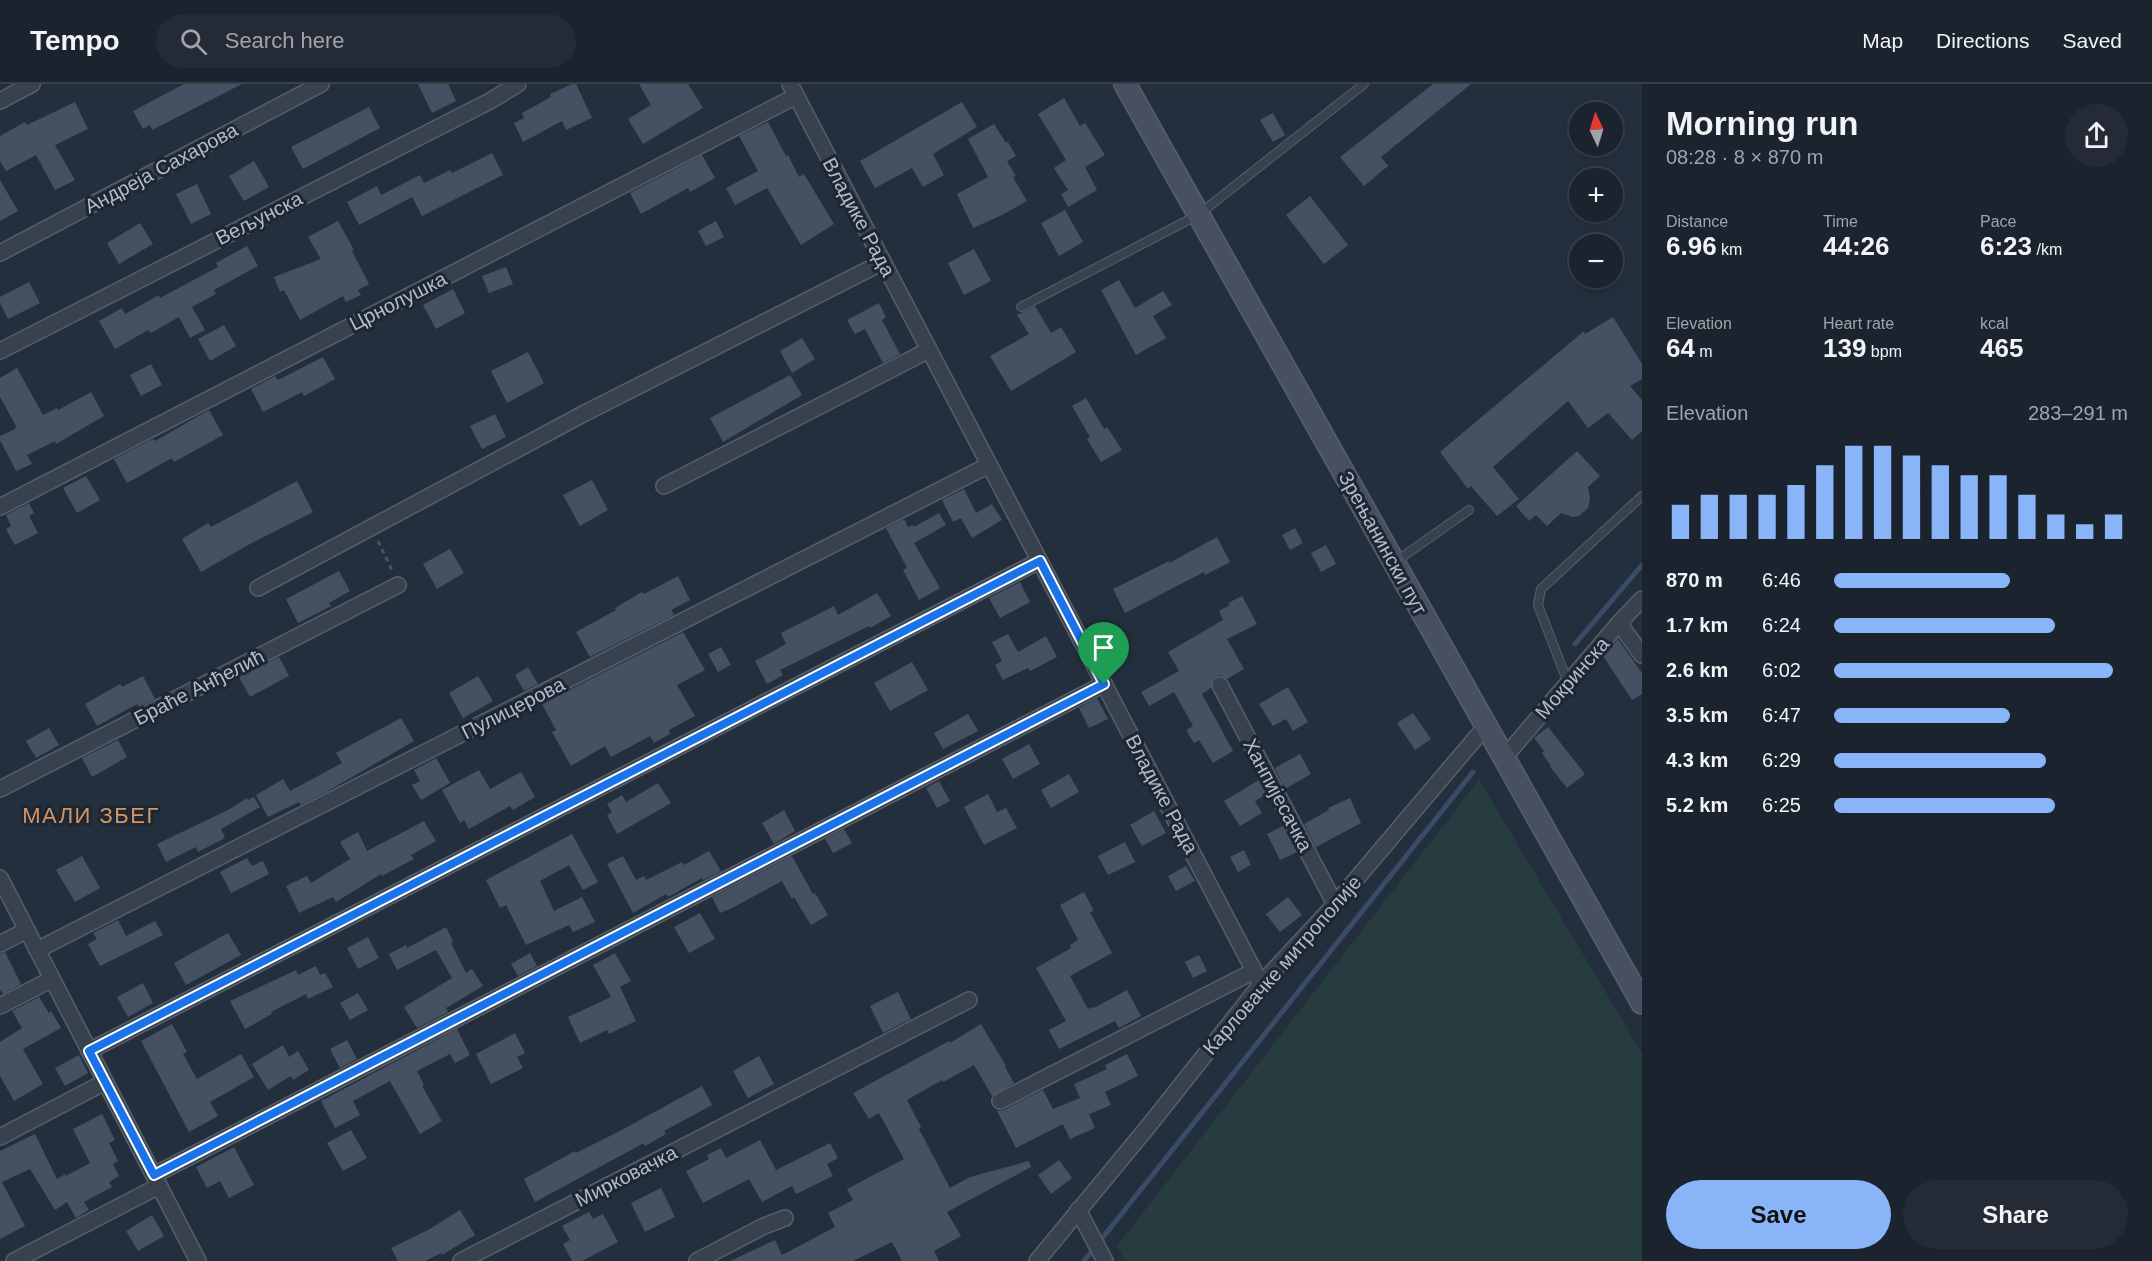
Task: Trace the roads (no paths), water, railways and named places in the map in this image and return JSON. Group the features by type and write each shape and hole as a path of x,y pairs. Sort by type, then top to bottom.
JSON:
{"main road":[{"name":"Зрењанински пут","path":"1125,84 1642,1003"}],"street":[{"path":"0,101 32,84"},
{"name":"Андреја Сахарова","path":"0,253 321,84"},
{"name":"Вељунска","path":"0,351 490,101 518,84"},
{"name":"Владике Рада","path":"793,90 1257,978"},
{"name":"Црнолушка","path":"0,507 793,90"},
{"path":"258,588 585,413 883,262"},
{"path":"664,486 929,350"},
{"name":"Пулицерова","path":"37,950 989,465"},
{"path":"89,1051 1040,561"},
{"name":"Браће Анђелић","path":"0,789 398,585"},
{"name":"Мокринска","path":"1503,759 1642,599"},
{"path":"1619,623 1642,655"},
{"path":"14,1261 157,1181 1104,684"},
{"name":"Ханпијесачка","path":"1220,685 1335,904"},
{"name":"Карловачке митрополије","path":"1037,1261 1150,1123 1257,978 1335,904 1485,727"},
{"path":"0,878 198,1261"},
{"path":"0,944 27,930"},
{"path":"1000,1101 1257,978"},
{"path":"0,1006 52,979"},
{"name":"Мирковачка","path":"462,1261 969,999"},
{"path":"0,1137 105,1082"},
{"path":"1078,1210 1105,1261"},
{"path":"697,1261 764,1226 785,1218"}],"lane":[{"path":"1021,307 1198,215 1364,84"},
{"path":"1568,683 1538,606 1541,590 1642,496"},
{"path":"1394,563 1469,510"}],"waterway":[{"path":"1575,644 1642,565"},
{"path":"1084,1261 1473,772"}],"district":[{"name":"МАЛИ ЗБЕГ","path":"91,815"}]}
